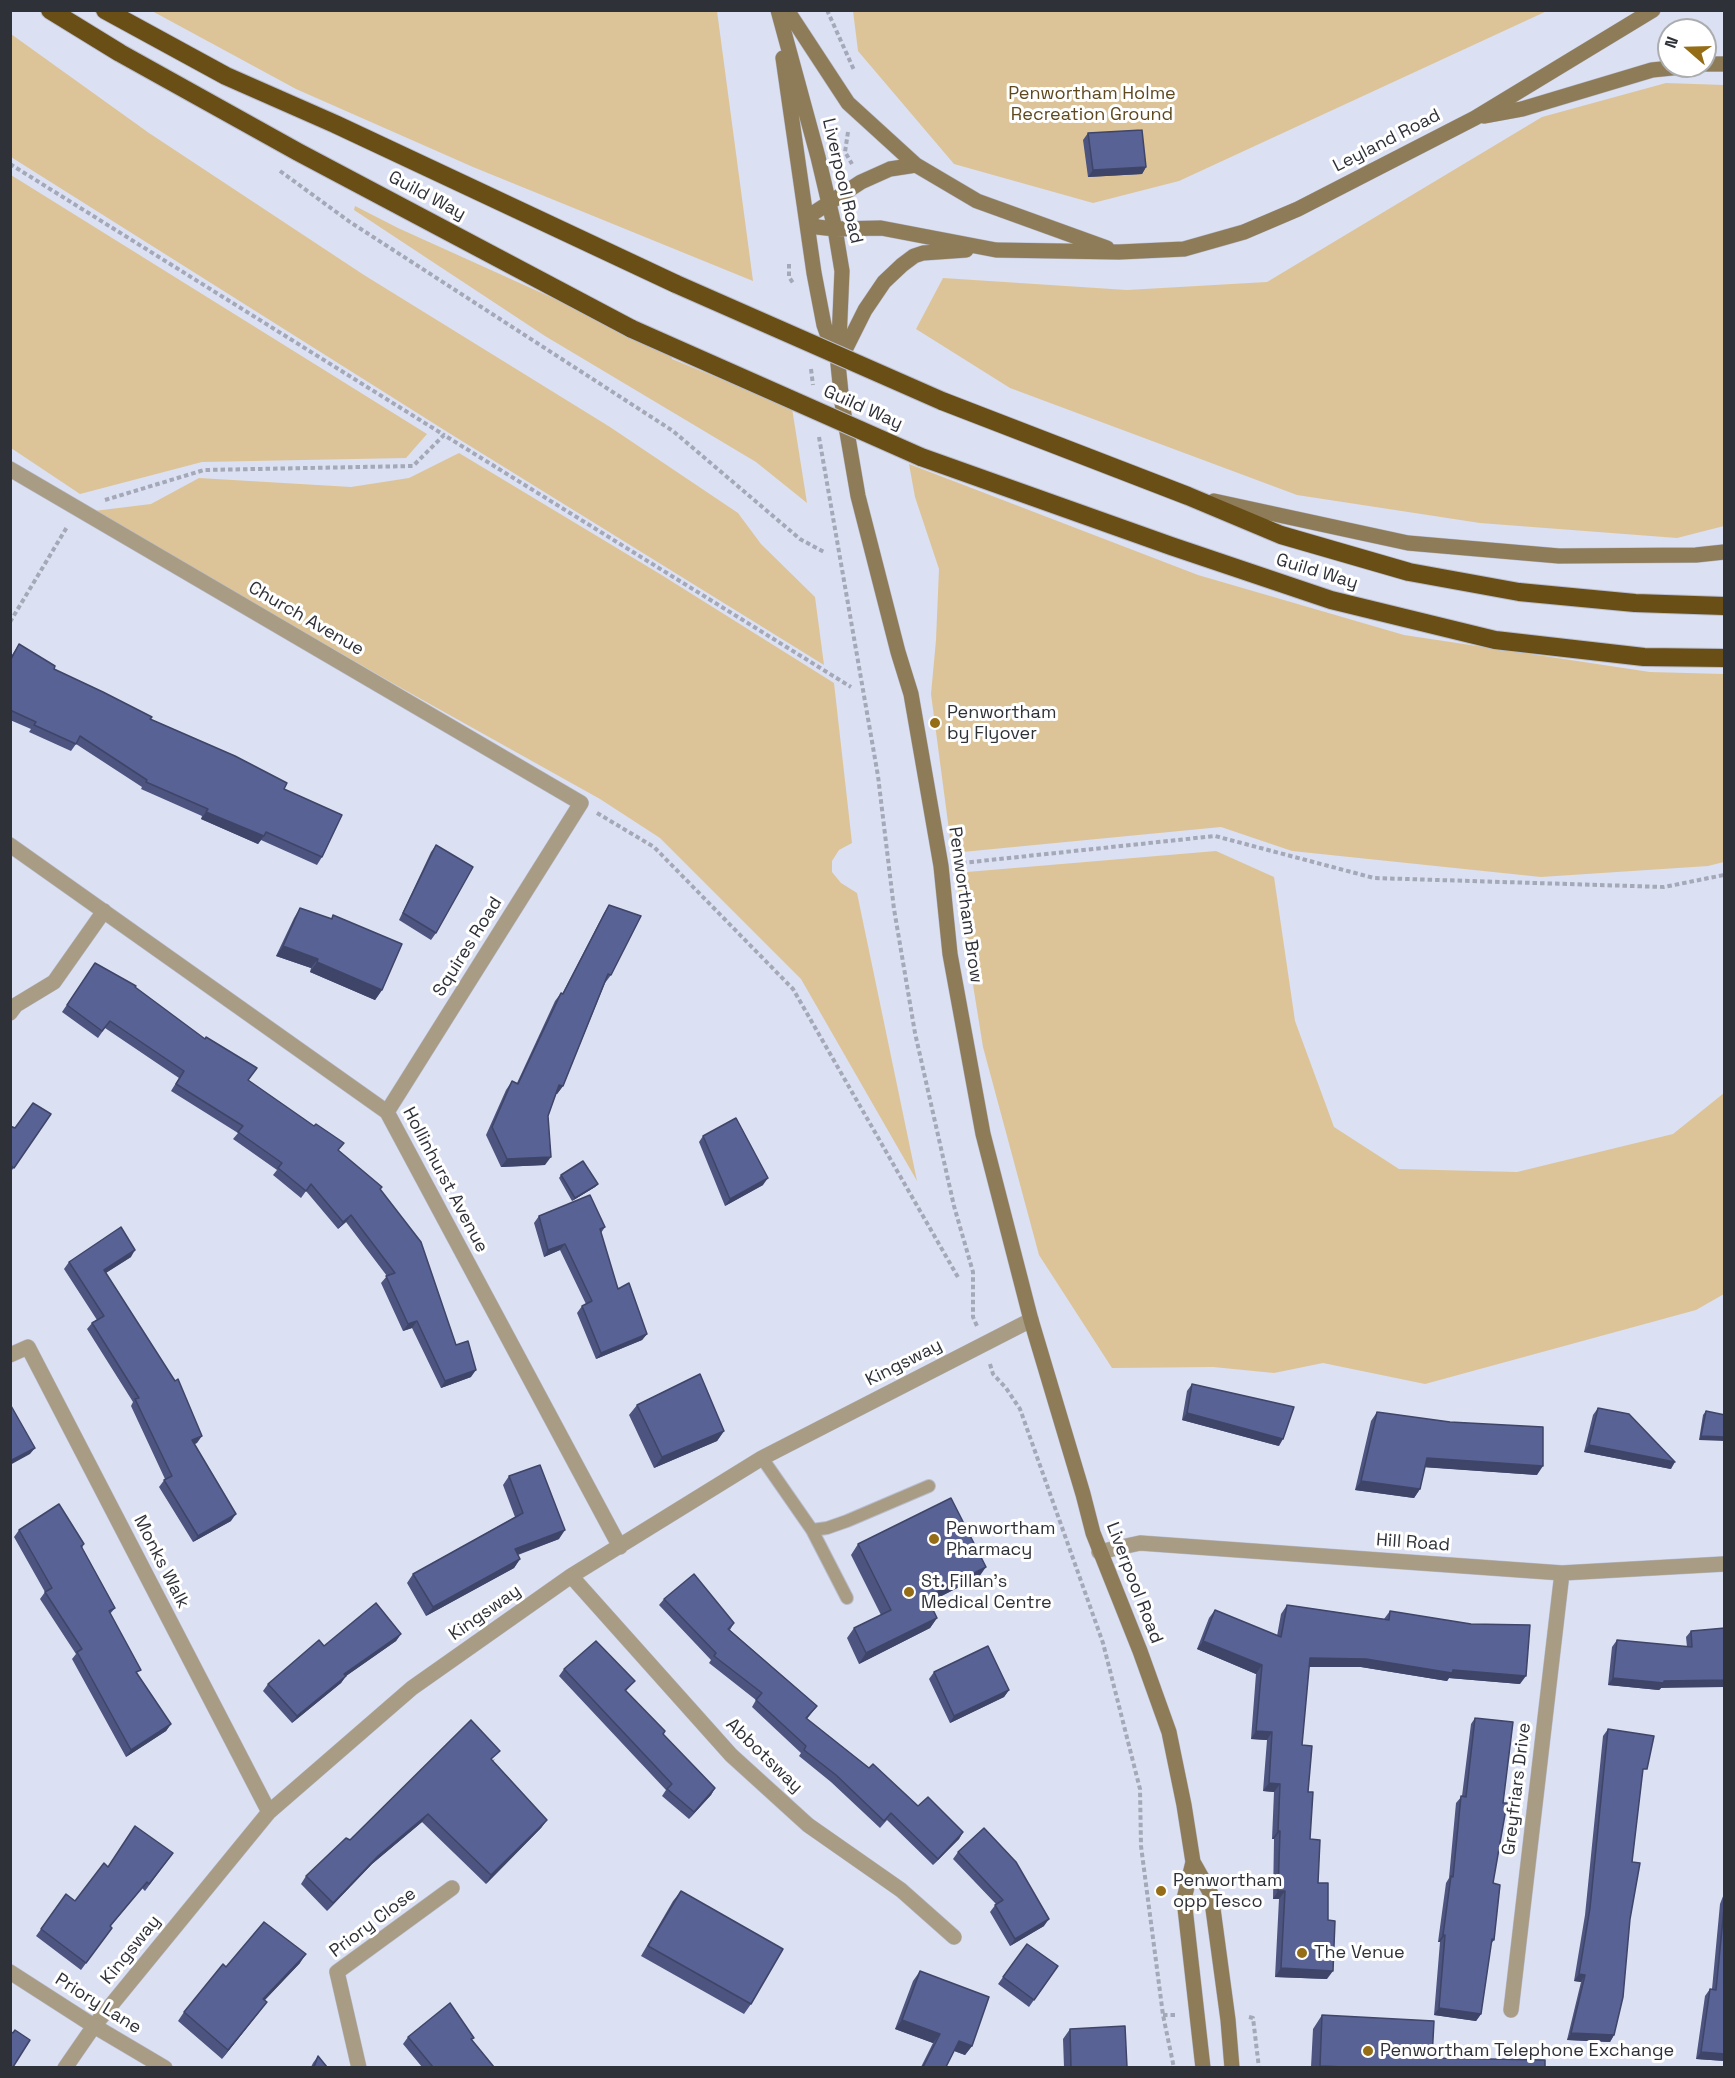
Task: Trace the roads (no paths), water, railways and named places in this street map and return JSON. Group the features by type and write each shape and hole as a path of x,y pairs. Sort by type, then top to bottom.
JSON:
{"highway":[{"name":"Guild Way","path":"50,10 120,53 288,146 632,329 921,457 1331,600 1495,640 1644,657 1725,658"},
{"name":"Guild Way","path":"105,10 226,76 335,124 676,284 942,401 1188,496 1281,535 1409,572 1519,592 1635,603 1725,606"}],"street":[{"name":"Liverpool Road","path":"777,10 818,157 835,229 842,271 838,364 842,403 858,496"},
{"name":"Liverpool Road","path":"777,10 813,273 824,325 838,364"},
{"name":"Leyland Road","path":"787,10 848,103 916,165 977,201 1119,252"},
{"name":"Leyland Road","path":"807,221 817,227 881,228 996,250 1119,252 1184,249 1244,232 1298,209 1475,118 1653,10"},
{"path":"1475,118 1522,109 1657,69"},
{"path":"807,221 809,216 861,182 890,169 916,165"},
{"path":"838,364 865,310 884,282 914,256 944,250 996,250"},
{"name":"Church Avenue","path":"10,469 581,803"},
{"name":"Penwortham Brow","path":"858,496 897,652 911,694 941,866 950,954 983,1134 1031,1320"},
{"path":"1188,496 1408,543 1559,556 1696,555 1725,552"},
{"name":"Squires Road","path":"387,1112 581,803"},
{"name":"Hollinhurst Avenue","path":"10,845 387,1112 620,1547"},
{"path":"10,1013 16,1005 54,982 104,911"},
{"name":"Liverpool Road","path":"1031,1320 1099,1552 1140,1651 1168,1732 1184,1805 1193,1863 1211,1894 1232,2067"},
{"name":"Kingsway","path":"65,2067 94,2026 269,1812 412,1688 571,1576 762,1458 1031,1320"},
{"name":"Monks Walk","path":"10,1355 28,1347 269,1812"},
{"name":"Hill Road","path":"1099,1552 1140,1543 1562,1573 1725,1564"},
{"name":"Greyfriars Drive","path":"1510,2010 1562,1573"},
{"name":"Abbotsway","path":"571,1576 731,1755 808,1825 902,1890 954,1937"},
{"name":"Liverpool Road","path":"1193,1863 1184,1899 1203,2067"},
{"name":"Priory Close","path":"359,2067 337,1972 452,1888"},
{"name":"Priory Lane","path":"10,1972 94,2026 165,2067"}],"lane":[{"path":"762,1458 812,1530 847,1598"},
{"path":"812,1530 847,1521 929,1486"}],"place":[{"name":"Penwortham by Flyover","path":"935,723"},
{"name":"Penwortham Pharmacy","path":"934,1539"},
{"name":"St. Fillan's Medical Centre","path":"909,1592"},
{"name":"Penwortham opp Tesco","path":"1161,1891"},
{"name":"The Venue","path":"1302,1953"},
{"name":"Penwortham Telephone Exchange","path":"1368,2051"}],"park label":[{"name":"Penwortham Holme Recreation Ground","path":"1092,104"}]}
